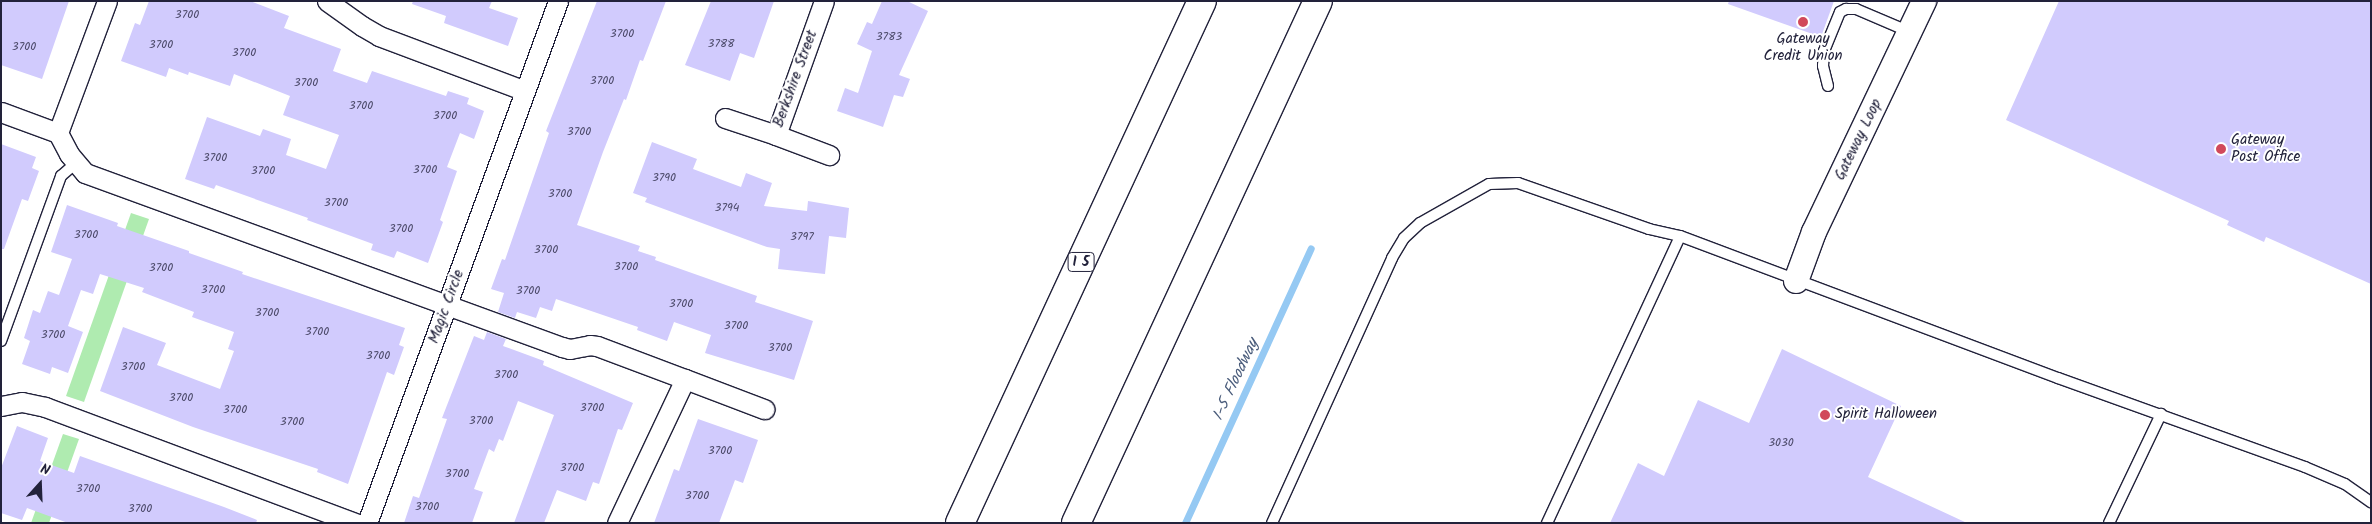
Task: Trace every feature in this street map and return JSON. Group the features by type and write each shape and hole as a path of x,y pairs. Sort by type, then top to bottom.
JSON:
{"highway":[{"name":"I 5","path":"960,523 1202,1"},
{"path":"1076,523 1318,1"}],"street":[{"path":"58,133 107,1"},
{"path":"327,1 362,26 380,36 525,91"},
{"name":"Magic Circle","path":"367,523 558,1"},
{"name":"Berkshire Street","path":"726,118 776,136 824,1"},
{"name":"Gateway Loop","path":"1796,280 1814,232 1924,1"},
{"path":"1,112 58,133 76,163 91,176 562,347 570,349 590,345 597,346 764,409"},
{"path":"776,136 829,155"},
{"path":"617,523 685,379"},
{"path":"1,406 22,402 46,407 356,523"}],"lane":[{"path":"1828,86 1823,66 1824,51 1840,12 1856,9 1910,32"},
{"path":"1,341 61,176 76,163"},
{"path":"1272,523 1392,258 1404,238 1420,223 1489,184 1518,183 1649,229 1680,236 2313,470 2345,484 2371,502"},
{"path":"1547,523 1680,236"},
{"path":"2109,523 2160,414"}],"green space":[{"path":"131,213 149,219 84,402 66,396"},
{"path":"63,434 79,439 49,523 31,523"}],"building":[{"path":"1,1 69,1 42,79 1,65"},
{"path":"149,1 250,1 289,16 284,28 341,49 333,71 367,83 372,71 446,96 448,91 469,98 467,104 484,111 474,139 460,133 447,167 457,171 440,220 443,222 428,263 397,251 394,258 371,250 373,244 307,220 308,218 216,185 214,189 185,179 207,117 260,136 263,129 291,139 286,155 326,169 339,135 283,115 290,96 234,74 230,86 189,72 188,75 169,68 166,77 121,61 135,23 140,25"},
{"path":"413,1 492,1 489,8 518,18 508,46 444,23 446,16 412,4"},
{"path":"597,1 666,1 643,61 640,60 626,100 624,99 577,225 640,246 638,251 656,257 655,260 757,296 755,302 813,321 794,380 705,353 711,335 674,322 667,341 637,330 638,327 556,299 552,311 540,307 536,318 517,312 515,318 498,312 504,293 491,289 502,259 505,260 549,133 546,131"},
{"path":"711,1 774,1 754,58 740,53 730,81 685,65"},
{"path":"882,1 907,1 928,11 899,75 910,79 903,97 894,95 883,127 837,111 845,88 858,93 872,51 857,44 867,22 872,24"},
{"name":"Gateway Credit Union","path":"1729,1 1834,1 1821,37 1728,4"},
{"name":"Gateway Post Office","path":"2059,1 2371,1 2371,284 2266,237 2264,242 2227,225 2229,221 2006,120"},
{"path":"652,142 697,159 693,169 741,187 746,173 772,183 764,206 807,211 808,201 849,208 846,238 829,236 825,274 778,269 780,249 767,247 645,202 647,198 633,193"},
{"path":"1,144 36,157 32,168 39,171 28,201 22,199 4,249 1,249"},
{"path":"67,205 118,223 117,226 243,272 242,274 405,328 399,345 404,347 394,375 387,372 348,484 317,472 318,469 193,427 100,391 123,327 166,343 157,365 220,389 234,351 228,349 234,332 192,317 194,312 142,292 144,288 100,274 93,294 81,290 68,326 83,332 68,373 52,367 50,374 22,364 30,341 24,338 33,310 40,313 48,291 59,295 72,259 51,252"},
{"path":"487,332 506,339 503,346 544,361 543,365 633,403 622,430 618,429 599,484 593,482 586,501 557,490 544,523 514,523 554,415 518,401 503,441 499,439 494,452 489,449 474,489 483,492 472,523 404,523 413,496 419,498 447,419 442,418 474,336 484,340"},
{"path":"1782,349 1901,406 1868,477 1967,523 1610,523 1638,463 1664,476 1698,400 1749,423"},
{"path":"698,419 758,440 743,483 735,480 719,523 654,523 674,469 679,471"},
{"path":"17,426 48,438 40,461 74,473 80,456 224,507 257,520 256,523 68,523 27,508 22,520 1,513 1,468"}],"waterway":[{"name":"I-5 Floodway","path":"1185,523 1311,248"}],"place":[{"name":"Gateway Credit Union","path":"1803,22"},
{"name":"Gateway Post Office","path":"2221,149"},
{"name":"Spirit Halloween","path":"1825,415"}]}
